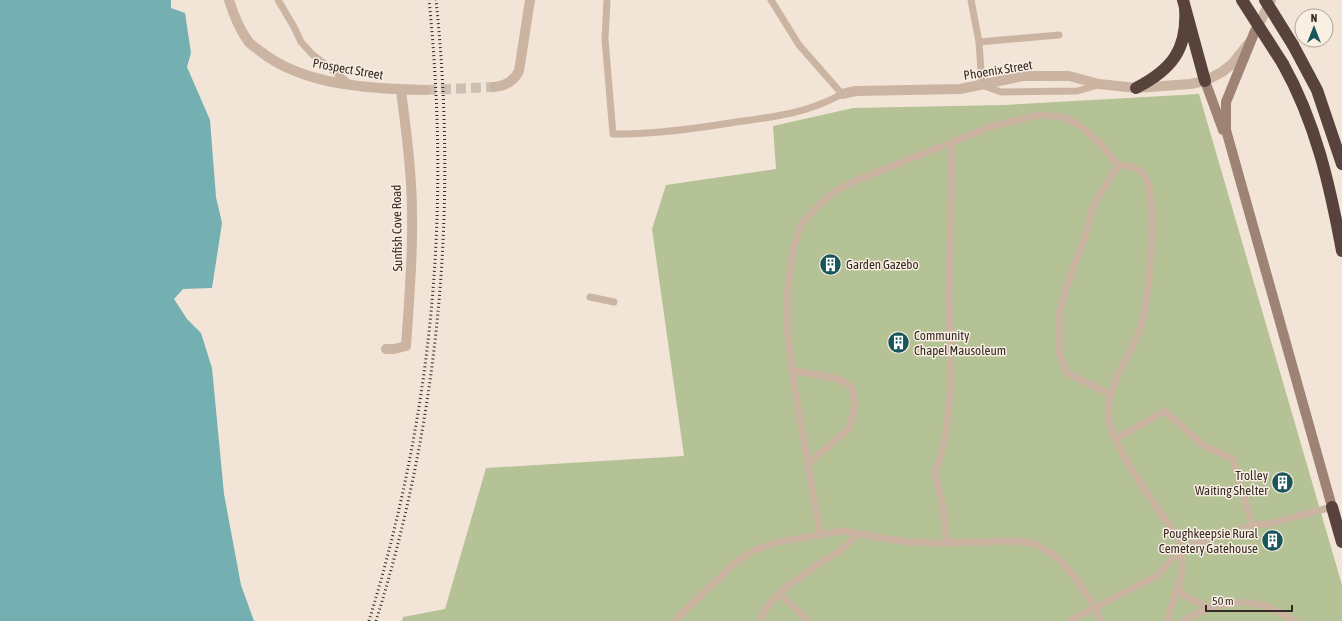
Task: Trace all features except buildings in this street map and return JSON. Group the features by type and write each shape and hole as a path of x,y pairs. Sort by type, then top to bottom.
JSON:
{"highway":[{"path":"1242,0 1283,64 1303,105 1318,143 1333,204 1342,251"},
{"path":"1264,0 1293,44 1342,136"},
{"path":"1184,4 1206,81"},
{"path":"1136,88 1159,74 1174,58 1184,38 1184,4"},
{"path":"1317,90 1342,164"},
{"path":"1332,507 1342,542"}],"street":[{"name":"Prospect Street","path":"229,0 249,42 270,59 297,72 317,79 350,84 401,90 426,90"},
{"path":"494,88 508,83 519,71 530,0"},
{"path":"1228,142 1225,120 1226,102 1255,31 1271,0"},
{"path":"1255,31 1232,64 1206,81 1216,115 1228,142 1332,507"},
{"name":"Phoenix Street","path":"842,94 856,91 960,89 1023,76 1069,76 1098,84 1136,88 1190,84 1206,81"},
{"name":"Sunfish Cove Road","path":"386,349 406,346 411,277 412,213 408,146 401,90"}],"lane":[{"path":"278,0 301,42 312,54 350,84"},
{"path":"607,0 605,39 614,134 643,134 689,129 777,116 822,105 842,94 799,44 771,0"},
{"path":"971,0 979,42 982,85 1001,92 1077,90 1098,84"},
{"path":"979,42 1059,35"},
{"path":"820,534 792,370 787,328 787,296 793,250 801,224 832,194 863,178 952,144 993,126 1038,115 1064,117 1079,125 1098,141 1118,165 1134,166 1144,174 1149,190 1152,219 1149,273 1141,325 1110,394 1109,420 1116,439 1153,501 1178,536 1182,548 1182,572 1167,621"},
{"path":"946,543 944,512 935,474 945,440 951,387 949,300 952,144"},
{"path":"1110,394 1067,373 1059,352 1059,313 1070,276 1084,240 1093,206 1118,165"},
{"path":"590,297 614,302"},
{"path":"792,370 838,379 852,387 855,406 848,430 808,463"},
{"path":"1116,439 1164,411 1206,448 1233,459 1252,525"},
{"path":"1070,621 1158,575 1182,548 1252,525 1268,524 1332,507"},
{"path":"676,621 680,615 736,562 755,550 778,542 842,531 906,542 946,543 1013,541 1036,544 1058,558 1095,607 1100,621"},
{"path":"761,621 761,615 768,603 821,562 844,548 858,534"},
{"path":"1178,586 1183,594 1210,608"},
{"path":"780,594 808,621"},
{"path":"1183,621 1197,612 1227,603 1262,605 1295,621"}],"green space":[{"path":"1199,94 1342,585 1342,621 402,621 403,617 445,609 486,468 684,456 652,229 666,185 776,169 773,126 853,108 1004,105"}],"water":[{"path":"0,0 171,0 171,8 185,13 191,53 187,67 210,120 216,197 222,223 212,288 183,289 174,299 187,319 201,333 212,368 224,494 241,585 254,621 0,621"}],"tunnel":[{"path":"426,90 494,87"}],"railway":[{"path":"369,621 391,544 408,467 421,391 431,314 436,237 438,159 435,80 429,0"},
{"path":"376,621 398,545 415,469 428,391 438,314 443,235 445,157 442,78 436,0"}],"place":[{"name":"Garden Gazebo","path":"831,264"},
{"name":"Community Chapel Mausoleum","path":"898,342"},
{"name":"Trolley Waiting Shelter","path":"1283,482"},
{"name":"Poughkeepsie Rural Cemetery Gatehouse","path":"1273,540"}]}
